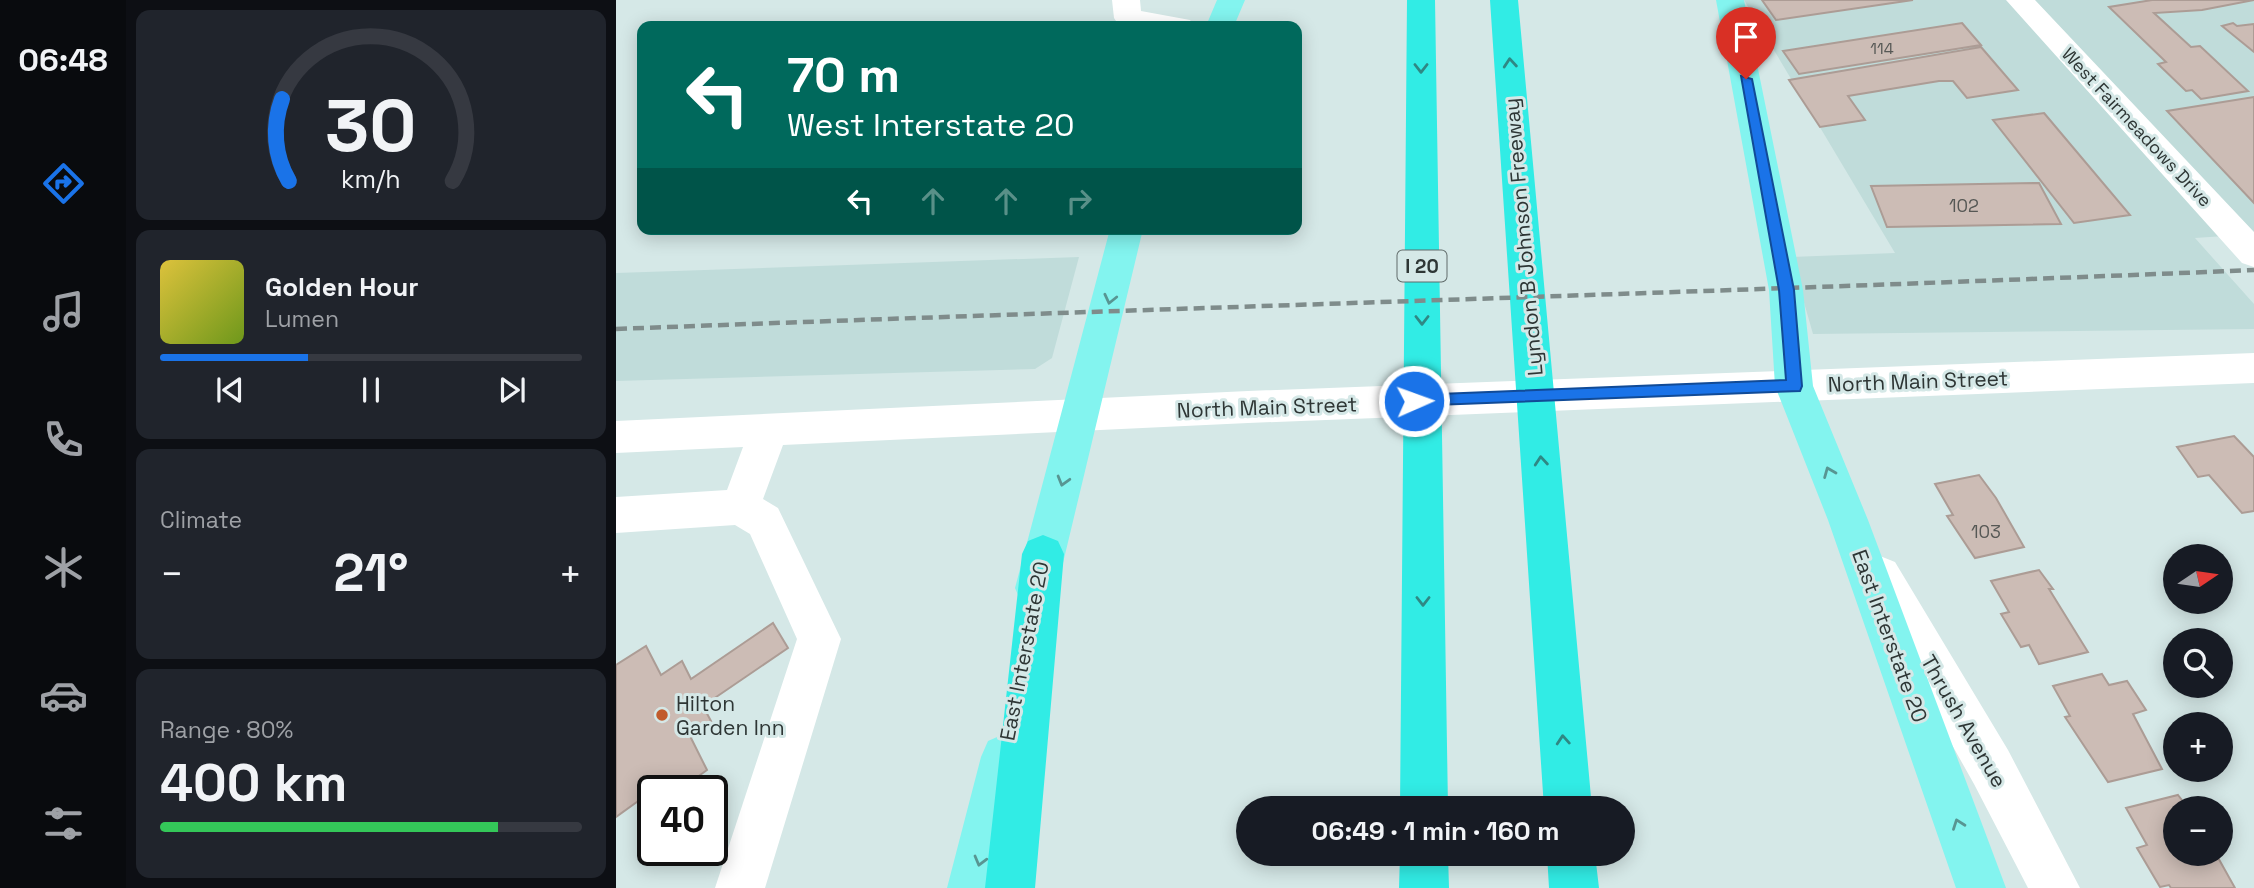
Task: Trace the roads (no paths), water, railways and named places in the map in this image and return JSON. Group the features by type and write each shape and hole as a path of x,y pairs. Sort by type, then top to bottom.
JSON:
{"highway":[{"name":"I 20","path":"1421,0 1424,796"},
{"name":"Lyndon B Johnson Freeway","path":"1504,0 1567,796"},
{"path":"1010,888 1043,554"},
{"path":"1424,866 1424,888"},
{"path":"1573,866 1574,888"}],"main road":[{"path":"1222,21 1231,0"},
{"name":"East Interstate 20","path":"1730,0 1786,290 1794,386 1848,520 1981,888"},
{"name":"East Interstate 20","path":"972,888 995,803 1043,554 1081,416 1125,235"}],"street":[{"path":"1126,0 1128,18 1148,21"},
{"name":"West Fairmeadows Drive","path":"2020,0 2254,254"},
{"name":"North Main Street","path":"616,437 1248,407 1718,391 2254,368"},
{"path":"740,507 769,430"},
{"path":"616,515 740,507 764,521 819,639 740,888"},
{"name":"Thrush Avenue","path":"1848,520 1991,767 2055,888"}],"railway":[{"path":"616,329 2254,270"}],"place":[{"name":"Hilton Garden Inn","path":"662,715"}]}
